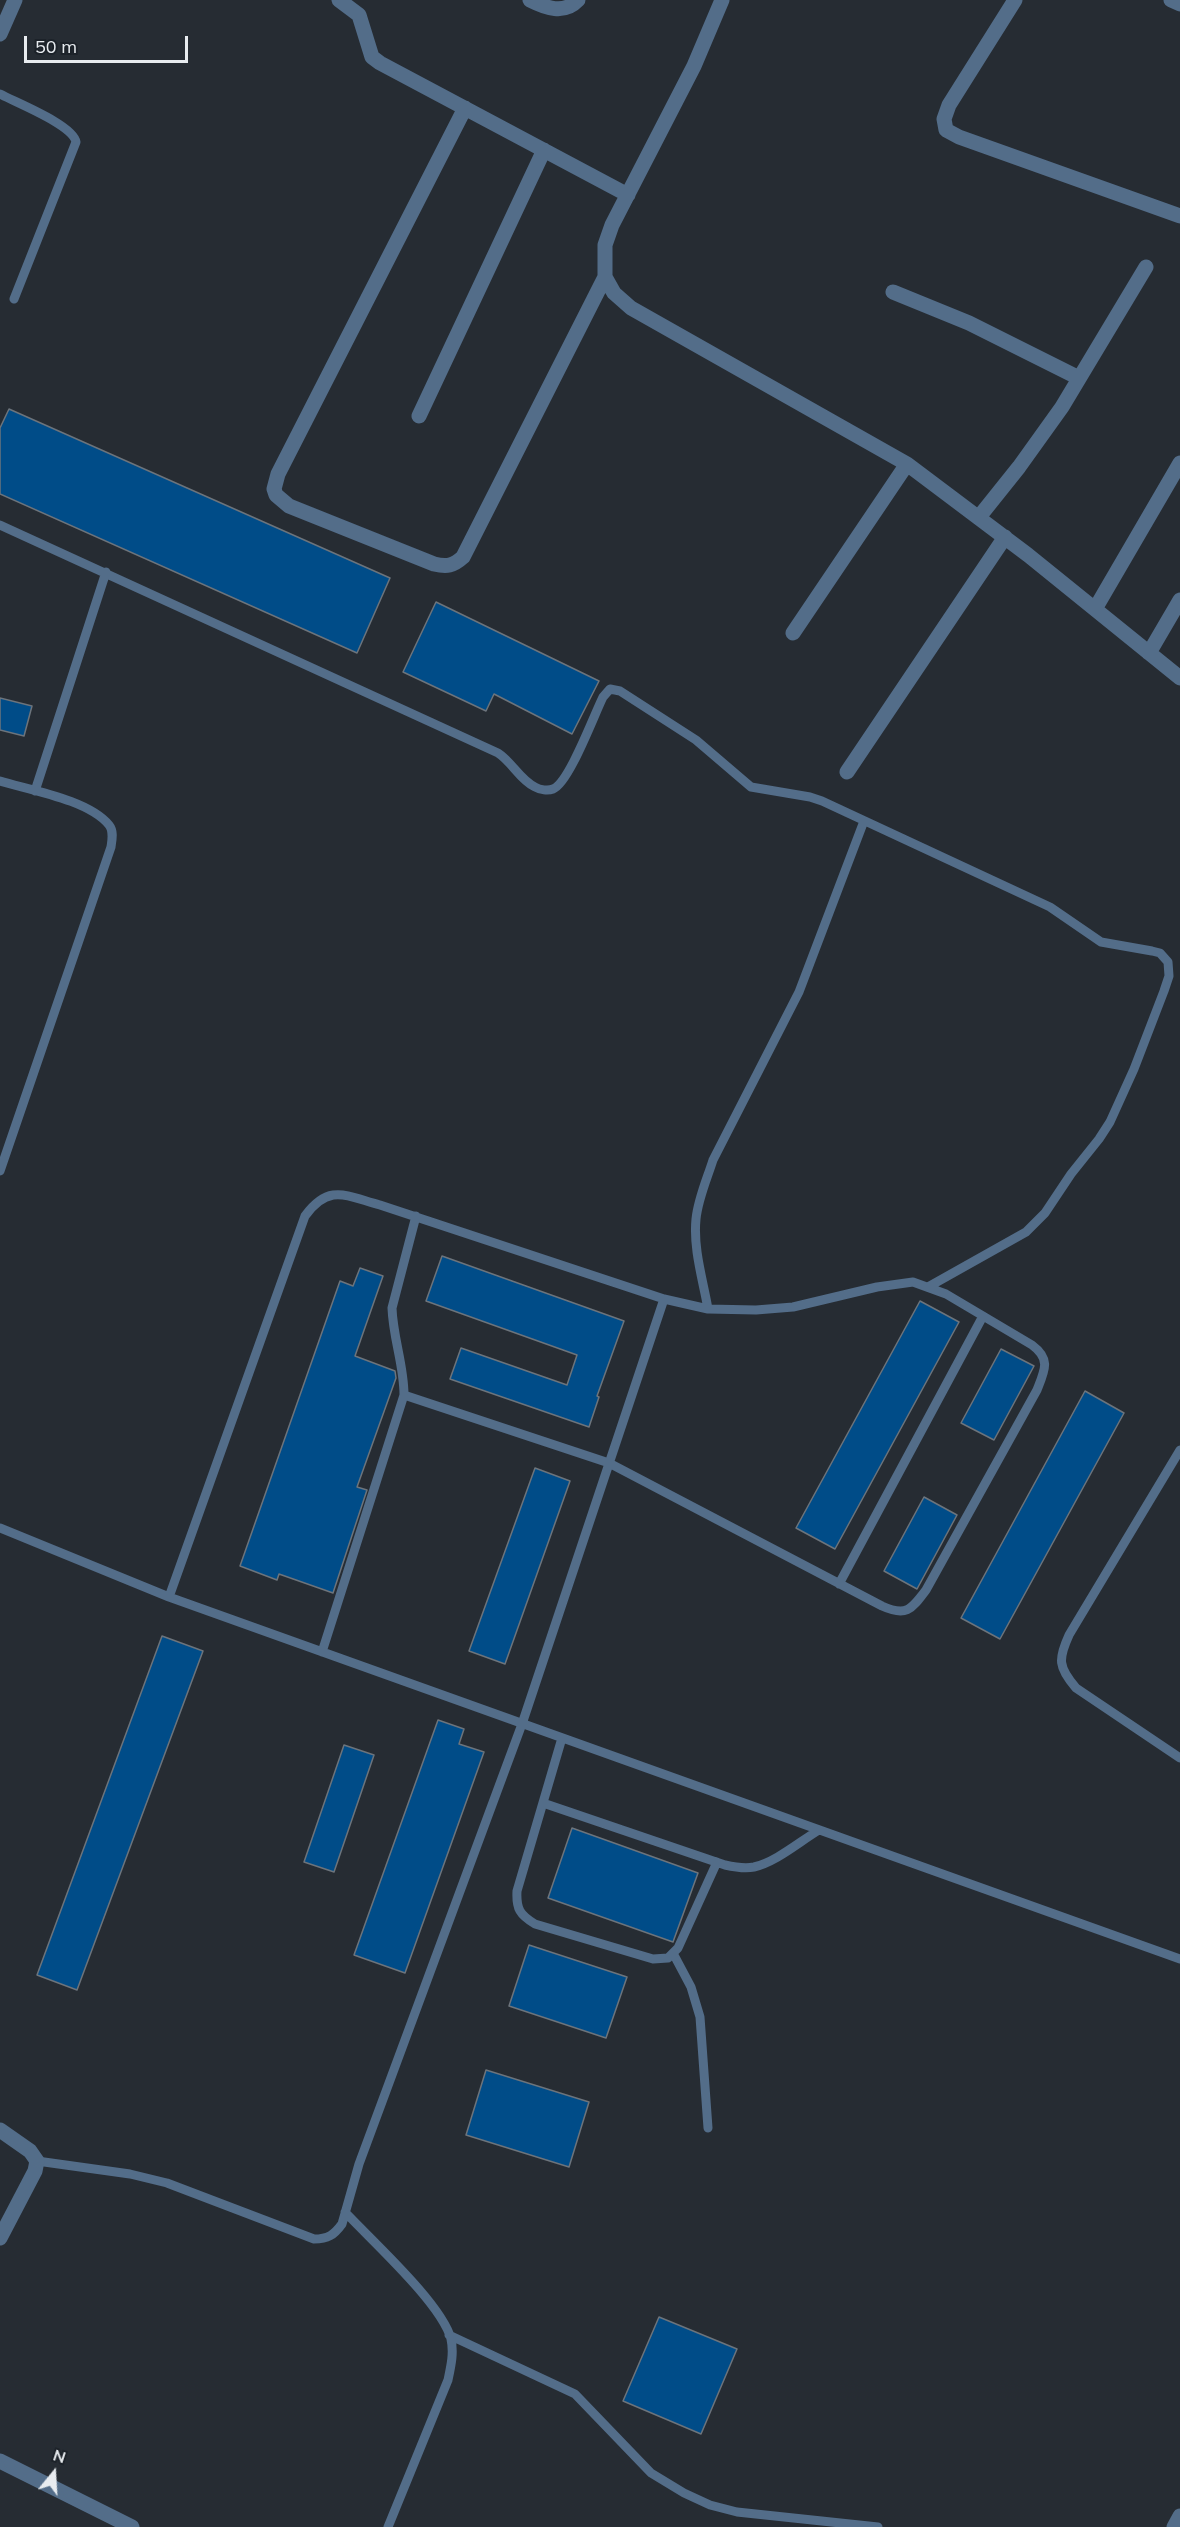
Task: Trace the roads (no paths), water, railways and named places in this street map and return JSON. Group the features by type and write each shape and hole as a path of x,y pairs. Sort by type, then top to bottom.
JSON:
{"street":[{"path":"0,34 15,0"},
{"path":"339,0 355,11 362,20 370,51 375,60 628,195"},
{"path":"530,0 559,9 568,8 578,0"},
{"path":"465,108 278,474 274,489 276,495 289,506 444,566 457,563 463,557 605,277 605,245 694,66 722,0"},
{"path":"1015,0 949,105 944,119 946,130 959,137 1180,216"},
{"path":"1171,0 1180,4"},
{"path":"419,416 544,150"},
{"path":"979,517 1025,459 1079,378 1146,267"},
{"path":"605,277 614,293 631,308 907,464 1005,537 1180,678"},
{"path":"893,292 969,323 1079,378"},
{"path":"793,633 907,464"},
{"path":"1095,609 1180,464"},
{"path":"847,772 1005,537"},
{"path":"1149,653 1180,600"},
{"path":"0,2130 30,2151 37,2161 35,2171 0,2238"},
{"path":"0,2461 132,2527"},
{"path":"1174,2527 1180,2516"}],"lane":[{"path":"0,94 64,127 75,136 76,142 14,299"},
{"path":"0,525 498,753 535,787 553,789 565,778 603,697 606,692 615,689 696,740 751,788 810,796 1050,907 1101,942 1160,953 1168,962 1168,976 1164,991 1134,1070 1100,1139 1071,1174 1045,1213 1026,1232 928,1287"},
{"path":"34,791 106,573"},
{"path":"0,781 75,804 98,815 110,826 113,835 111,848 0,1171"},
{"path":"708,1309 696,1241 696,1218 704,1188 713,1160 799,992 864,821"},
{"path":"169,1597 305,1216 323,1197 334,1194 416,1216 664,1299 708,1309 756,1310 793,1307 898,1283 913,1282 946,1294 1040,1351 1045,1367 1037,1390 926,1590 913,1607 901,1612 893,1611 839,1584 609,1462 404,1395"},
{"path":"322,1652 404,1395 404,1377 392,1322 392,1308 416,1216"},
{"path":"37,2161 130,2174 167,2183 315,2239 329,2238 336,2233 342,2224 363,2153 522,1724 664,1299"},
{"path":"839,1584 983,1316"},
{"path":"1180,1450 1070,1635 1061,1656 1061,1667 1076,1688 1180,1758"},
{"path":"0,1528 169,1597 1180,1959"},
{"path":"562,1738 517,1891 518,1911 535,1924 653,1959 668,1958 674,1954 717,1862"},
{"path":"543,1803 733,1866 753,1867 767,1862 819,1830"},
{"path":"674,1954 691,1987 700,2017 708,2128"},
{"path":"345,2212 432,2304 449,2335 452,2359 448,2380 388,2527"},
{"path":"449,2335 575,2394 651,2473 684,2493 710,2505 738,2512 878,2527"}]}
